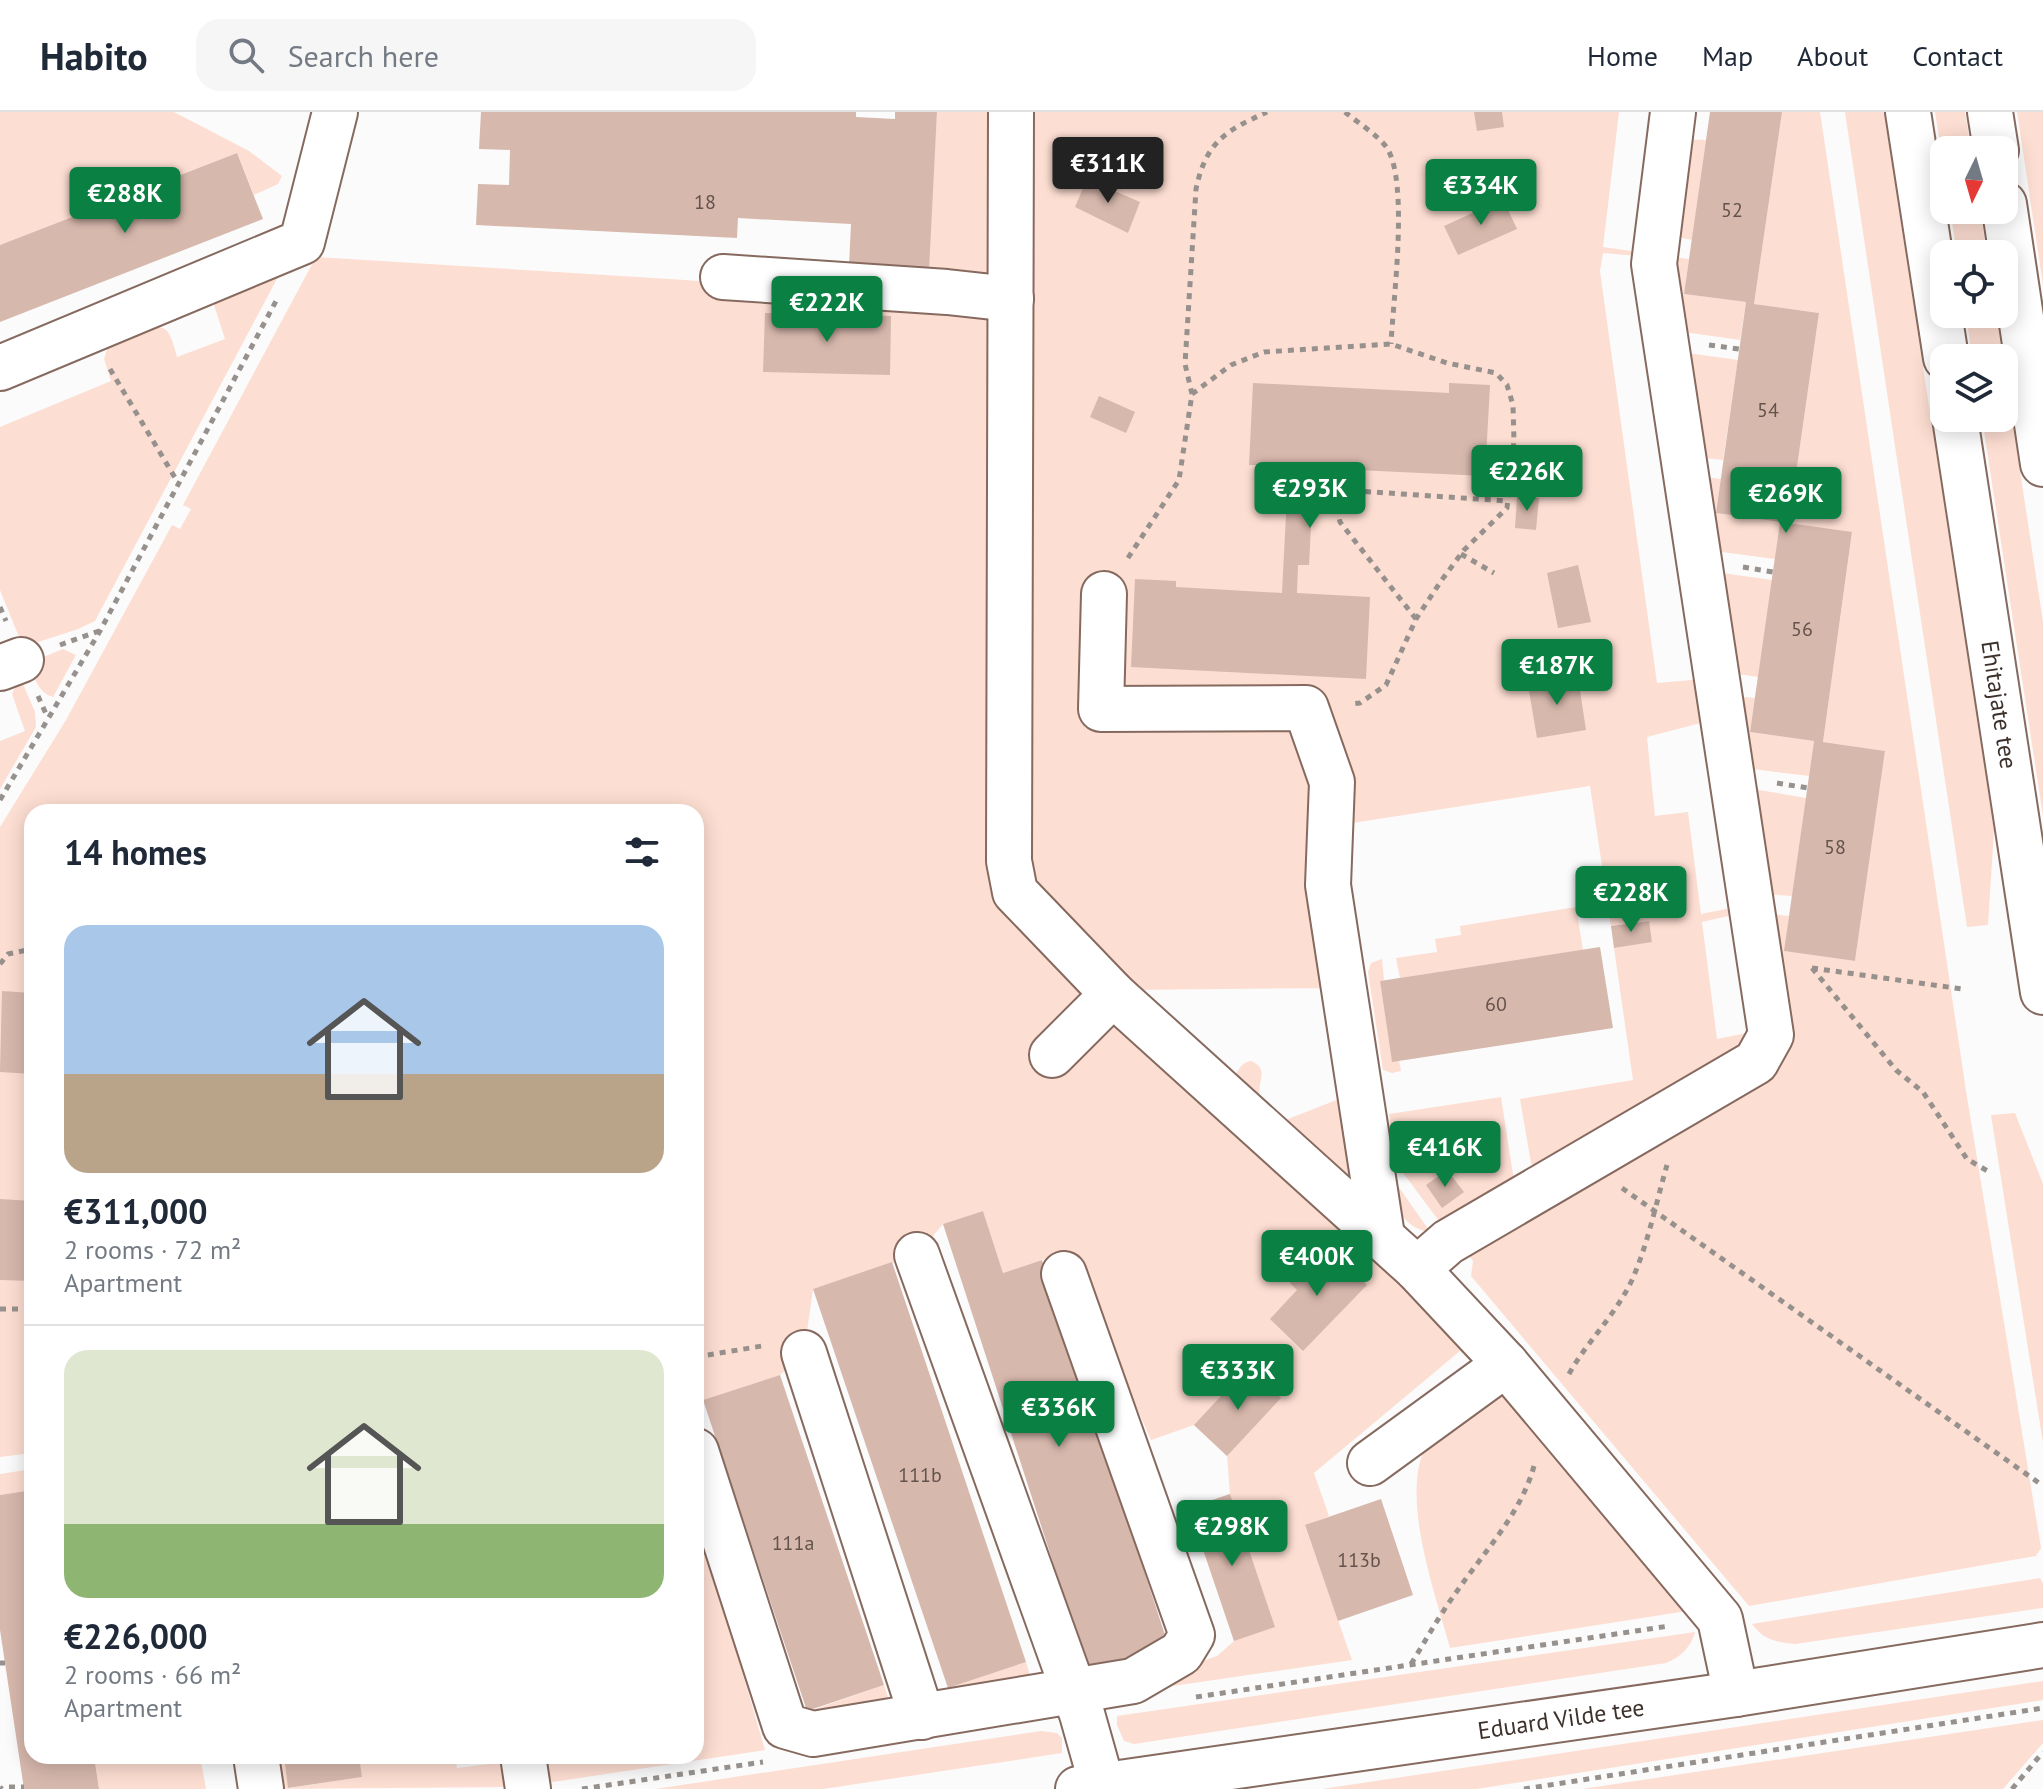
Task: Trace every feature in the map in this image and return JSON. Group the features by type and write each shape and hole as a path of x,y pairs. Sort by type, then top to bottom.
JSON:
{"street":[{"path":"0,368 302,242 335,112"},
{"path":"1011,112 1009,861 1015,892 1113,994 1417,1269 1506,1364 1720,1619 1736,1694"},
{"path":"1417,1269 1448,1242 1756,1062 1771,1035 1654,264 1673,112"},
{"path":"1908,112 1944,344"},
{"path":"1990,112 1994,136"},
{"path":"2007,224 2043,464"},
{"path":"723,277 1011,299"},
{"name":"Ehitajate tee","path":"1957,432 2043,992"},
{"path":"1104,594 1101,709 1306,708 1332,782 1328,885 1382,1236"},
{"path":"1052,1055 1113,994"},
{"path":"917,1255 1074,1691 1090,1787"},
{"path":"704,1476 785,1726 813,1734 1133,1681 1181,1653 1192,1635 1064,1274"},
{"path":"804,1353 922,1717"},
{"path":"1370,1463 1506,1364"},
{"name":"Eduard Vilde tee","path":"1090,1787 1736,1694 2043,1645"},
{"path":"257,1764 261,1789"},
{"path":"524,1764 528,1789"}],"path":[{"path":"1104,594 1179,480 1192,394 1185,364 1196,189 1201,165 1218,139 1267,112"},
{"path":"1345,112 1386,146 1396,177 1391,344"},
{"path":"0,800 100,631 177,482 295,267 302,242"},
{"path":"88,332 177,482"},
{"path":"1192,394 1231,365 1264,352 1391,344 1447,363 1496,373 1507,385 1513,405 1514,441 1507,508 1461,554 1416,619 1386,685 1360,703 1306,708"},
{"path":"1416,619 1340,522 1336,503 1342,490 1508,501"},
{"path":"1461,554 1494,573"},
{"path":"0,964 8,954 24,951"},
{"path":"1759,960 1962,989"},
{"path":"1812,968 1896,1070 1923,1092 1967,1159 1991,1173"},
{"path":"1586,1162 2039,1483"},
{"path":"0,1309 24,1309"},
{"path":"704,1356 796,1340 804,1353"},
{"path":"1524,1789 2043,1708"},
{"path":"2012,1789 2043,1752"},
{"path":"4,1788 24,1787"}],"shaded area":[{"path":"0,112 174,112 249,151 282,176 278,184 254,195 237,153 0,245"},
{"path":"937,112 1000,112 996,898 1040,950 1081,989 1077,1004 1102,1026 1124,1021 1397,1267 1481,1361 1473,1363 1460,1351 1314,1473 1329,1516 1305,1526 1352,1660 1159,1688 1180,1669 1217,1656 1234,1641 1189,1508 1230,1494 1227,1456 1194,1425 1151,1440 1069,1251 1003,1273 983,1211 943,1224 917,1255 813,1289 804,1353 780,1375 704,1400 704,804 24,804 24,1454 0,1457 0,827 66,720 172,525 180,529 191,509 183,505 316,257 685,280 926,299"},
{"path":"1028,112 1619,112 1603,247 1638,252 1637,256 1603,253 1600,271 1657,683 1704,679 1708,721 1647,737 1655,816 1688,812 1701,914 1736,907 1737,914 1702,922 1717,1039 1756,1031 1757,1043 1535,1168 1531,1163 1520,1099 1633,1080 1614,948 1652,941 1648,921 1611,926 1590,786 1314,829 1333,988 1127,990 1023,876"},
{"path":"1782,112 1820,112 1966,1091 2041,1548 2036,1556 1749,1606 1471,1276 1473,1261 1466,1252 1748,1079 1765,913 1789,916 1785,951 1855,961 1885,751 1823,742 1852,533 1789,523 1819,313 1754,304"},
{"path":"1845,112 1884,112 1930,412 1930,432 1933,432 1994,830 1988,925 1967,927"},
{"path":"1935,112 1965,112 1969,136 1939,136"},
{"path":"2017,112 2043,112 2043,285"},
{"path":"1678,139 1706,140 1692,240 1668,235"},
{"path":"1952,224 1982,224 1985,240 1955,240"},
{"path":"1665,256 1689,259 1684,294 1746,302 1740,340 1677,331"},
{"path":"280,273 95,621 23,647 0,590 0,427 111,381 104,359 109,343 138,330 154,327 167,331 177,357 225,339 214,305 234,286"},
{"path":"1968,328 1998,328 2001,344 1970,344"},
{"path":"1680,352 1738,360 1723,460 1696,457"},
{"path":"1984,432 2014,432 2043,622 2043,816"},
{"path":"1698,476 1721,479 1716,513 1780,522 1775,559 1714,551"},
{"path":"1715,572 1772,580 1758,677 1732,673"},
{"path":"63,649 76,655 53,697 43,692 37,683 34,661"},
{"path":"20,677 35,712 36,727 0,789 0,741 25,731 12,694"},
{"path":"1733,696 1755,698 1750,732 1814,741 1809,776 1745,768"},
{"path":"1747,788 1806,798 1792,896 1764,894"},
{"path":"1576,907 1583,950 1400,978 1396,958 1437,952 1435,939 1461,935 1460,926"},
{"path":"1382,959 1384,980 1380,981 1392,1061 1399,1060 1401,1071 1392,1073 1383,1070 1368,972 1371,963"},
{"path":"1251,1061 1260,1068 1260,1096 1271,1122 1231,1088 1240,1068"},
{"path":"1501,1097 1514,1181 1445,1229 1395,1162 1389,1114"},
{"path":"1339,1099 1357,1200 1273,1125"},
{"path":"2015,1113 2043,1184 2043,1443 1991,1115"},
{"path":"1386,1169 1431,1233 1411,1224 1398,1210"},
{"path":"1505,1393 1687,1611 1450,1648 1422,1541 1417,1484 1421,1459 1431,1438 1446,1423"},
{"path":"24,1470 24,1491 0,1495 0,1474"},
{"path":"704,1541 765,1750 704,1759"},
{"path":"2040,1578 2043,1608 1795,1644 1770,1639 1752,1624"},
{"path":"1695,1632 1685,1651 1666,1663 1134,1744 1124,1741 1117,1725 1117,1716"},
{"path":"1026,1662 1034,1689 955,1699 948,1688"},
{"path":"2043,1681 2043,1700 1476,1789 1322,1789"},
{"path":"884,1685 889,1700 849,1719 807,1712"},
{"path":"2043,1720 2043,1743 2003,1789 1582,1789"},
{"path":"1041,1731 1057,1733 1062,1738 1062,1753 823,1789 655,1789"},
{"path":"95,1764 201,1764 206,1789 99,1789"},
{"path":"271,1764 285,1764 289,1788 362,1777 360,1764 456,1764 457,1768 504,1764 507,1787 274,1789"},
{"path":"547,1764 672,1764 546,1783"}],"building":[{"path":"481,112 856,112 856,117 895,119 895,112 937,112 929,270 849,266 851,224 738,218 737,238 476,225 478,184 509,185 510,150 479,149"},
{"path":"1474,112 1502,112 1504,127 1477,131"},
{"path":"1710,112 1782,112 1754,304 1819,313 1789,523 1852,532 1823,742 1885,751 1855,961 1784,951 1814,741 1750,732 1780,522 1716,513 1746,302 1684,294"},
{"path":"237,153 263,219 0,322 0,245"},
{"path":"1087,179 1140,202 1128,233 1075,207"},
{"path":"1503,199 1517,229 1458,255 1444,226"},
{"path":"765,313 891,316 890,375 763,372"},
{"path":"1253,383 1449,393 1449,383 1490,385 1485,476 1314,468 1309,565 1298,565 1297,593 1370,597 1366,679 1131,667 1135,579 1176,581 1176,587 1282,593 1287,495 1299,495 1300,467 1249,465"},
{"path":"1099,396 1135,412 1126,433 1090,417"},
{"path":"1517,497 1539,498 1536,530 1515,528"},
{"path":"1578,565 1591,622 1558,628 1547,573"},
{"path":"1578,677 1586,730 1537,738 1528,685"},
{"path":"1649,921 1652,942 1614,948 1611,926"},
{"path":"1600,947 1613,1028 1392,1062 1380,981"},
{"path":"2,991 24,992 24,1074 0,1072"},
{"path":"1447,1170 1464,1192 1442,1208 1426,1185"},
{"path":"0,1199 24,1200 24,1281 0,1280"},
{"path":"983,1211 1003,1273 1042,1260 1168,1644 1088,1670 943,1224"},
{"path":"1325,1246 1367,1285 1303,1351 1270,1319 1297,1290 1290,1283"},
{"path":"892,1262 1026,1662 948,1688 813,1289"},
{"path":"1248,1367 1281,1398 1227,1456 1194,1425"},
{"path":"780,1375 884,1685 807,1711 704,1400"},
{"path":"24,1491 24,1764 95,1764 99,1789 24,1789 0,1630 0,1495"},
{"path":"1230,1494 1275,1627 1234,1641 1189,1508"},
{"path":"1381,1499 1413,1595 1338,1621 1305,1525"},
{"path":"285,1764 360,1764 362,1777 288,1788"}]}
